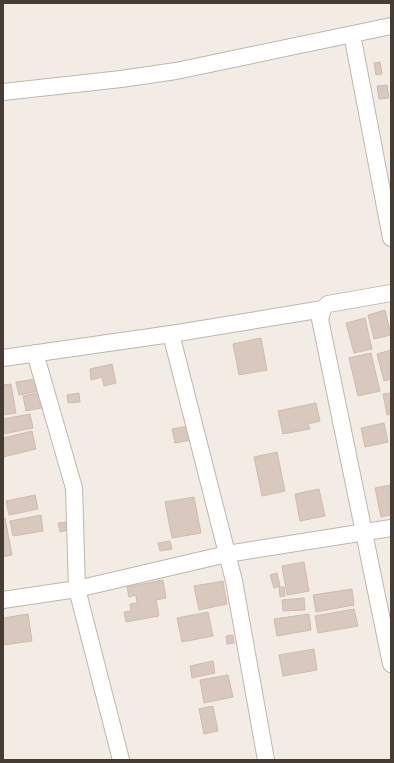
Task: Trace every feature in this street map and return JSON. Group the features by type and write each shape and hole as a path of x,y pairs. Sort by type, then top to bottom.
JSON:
{"street":[{"path":"3,92 121,80 176,71 391,26"},
{"path":"352,34 391,238"},
{"path":"3,358 172,334 323,308 328,304 391,293"},
{"path":"323,308 320,319 391,664"},
{"path":"172,334 234,581 266,760"},
{"path":"35,353 74,488 78,589 122,760"},
{"path":"3,600 78,589 227,554 391,528"}],"building":[{"path":"380,62 382,74 376,75 374,63"},
{"path":"387,85 389,98 379,99 377,86"},
{"path":"385,310 391,335 374,339 368,315"},
{"path":"365,318 372,349 354,353 346,323"},
{"path":"261,338 267,370 239,375 233,344"},
{"path":"391,350 391,379 384,381 377,354"},
{"path":"371,353 380,391 358,396 349,358"},
{"path":"112,364 116,383 104,386 102,377 91,380 90,369"},
{"path":"37,379 40,391 19,395 16,382"},
{"path":"11,384 16,413 3,415 3,385"},
{"path":"43,392 46,407 26,411 23,396"},
{"path":"79,393 80,402 68,403 67,395"},
{"path":"391,393 391,414 387,415 383,394"},
{"path":"316,403 320,421 308,424 310,429 283,434 278,411"},
{"path":"30,414 33,428 3,434 3,419"},
{"path":"384,423 388,442 365,447 361,428"},
{"path":"188,426 191,440 175,443 172,429"},
{"path":"32,431 36,449 3,457 3,438"},
{"path":"277,452 285,491 262,496 254,457"},
{"path":"391,485 391,515 381,517 375,488"},
{"path":"319,489 325,516 300,521 295,494"},
{"path":"35,495 38,509 9,515 6,501"},
{"path":"194,497 201,533 172,538 165,502"},
{"path":"41,515 43,531 13,536 10,521"},
{"path":"5,518 12,555 3,557 3,519"},
{"path":"67,522 69,530 60,532 58,523"},
{"path":"170,541 172,549 160,551 158,543"},
{"path":"304,562 309,591 287,595 282,566"},
{"path":"277,573 280,586 274,588 270,575"},
{"path":"163,580 166,598 156,600 159,616 126,622 124,612 131,611 130,604 137,603 136,595 129,597 127,587"},
{"path":"223,581 227,604 199,610 194,586"},
{"path":"279,587 284,587 285,596 280,597"},
{"path":"352,589 354,605 316,612 313,595"},
{"path":"304,598 305,610 283,611 282,600"},
{"path":"354,609 358,626 318,633 315,616"},
{"path":"208,612 213,636 182,642 177,618"},
{"path":"28,614 32,641 3,645 3,618"},
{"path":"309,614 311,630 277,636 274,619"},
{"path":"233,635 234,643 227,644 226,636"},
{"path":"314,649 317,670 283,676 279,655"},
{"path":"213,661 215,673 192,678 190,666"},
{"path":"228,675 233,697 204,703 200,680"},
{"path":"213,706 218,731 204,734 199,709"}]}
